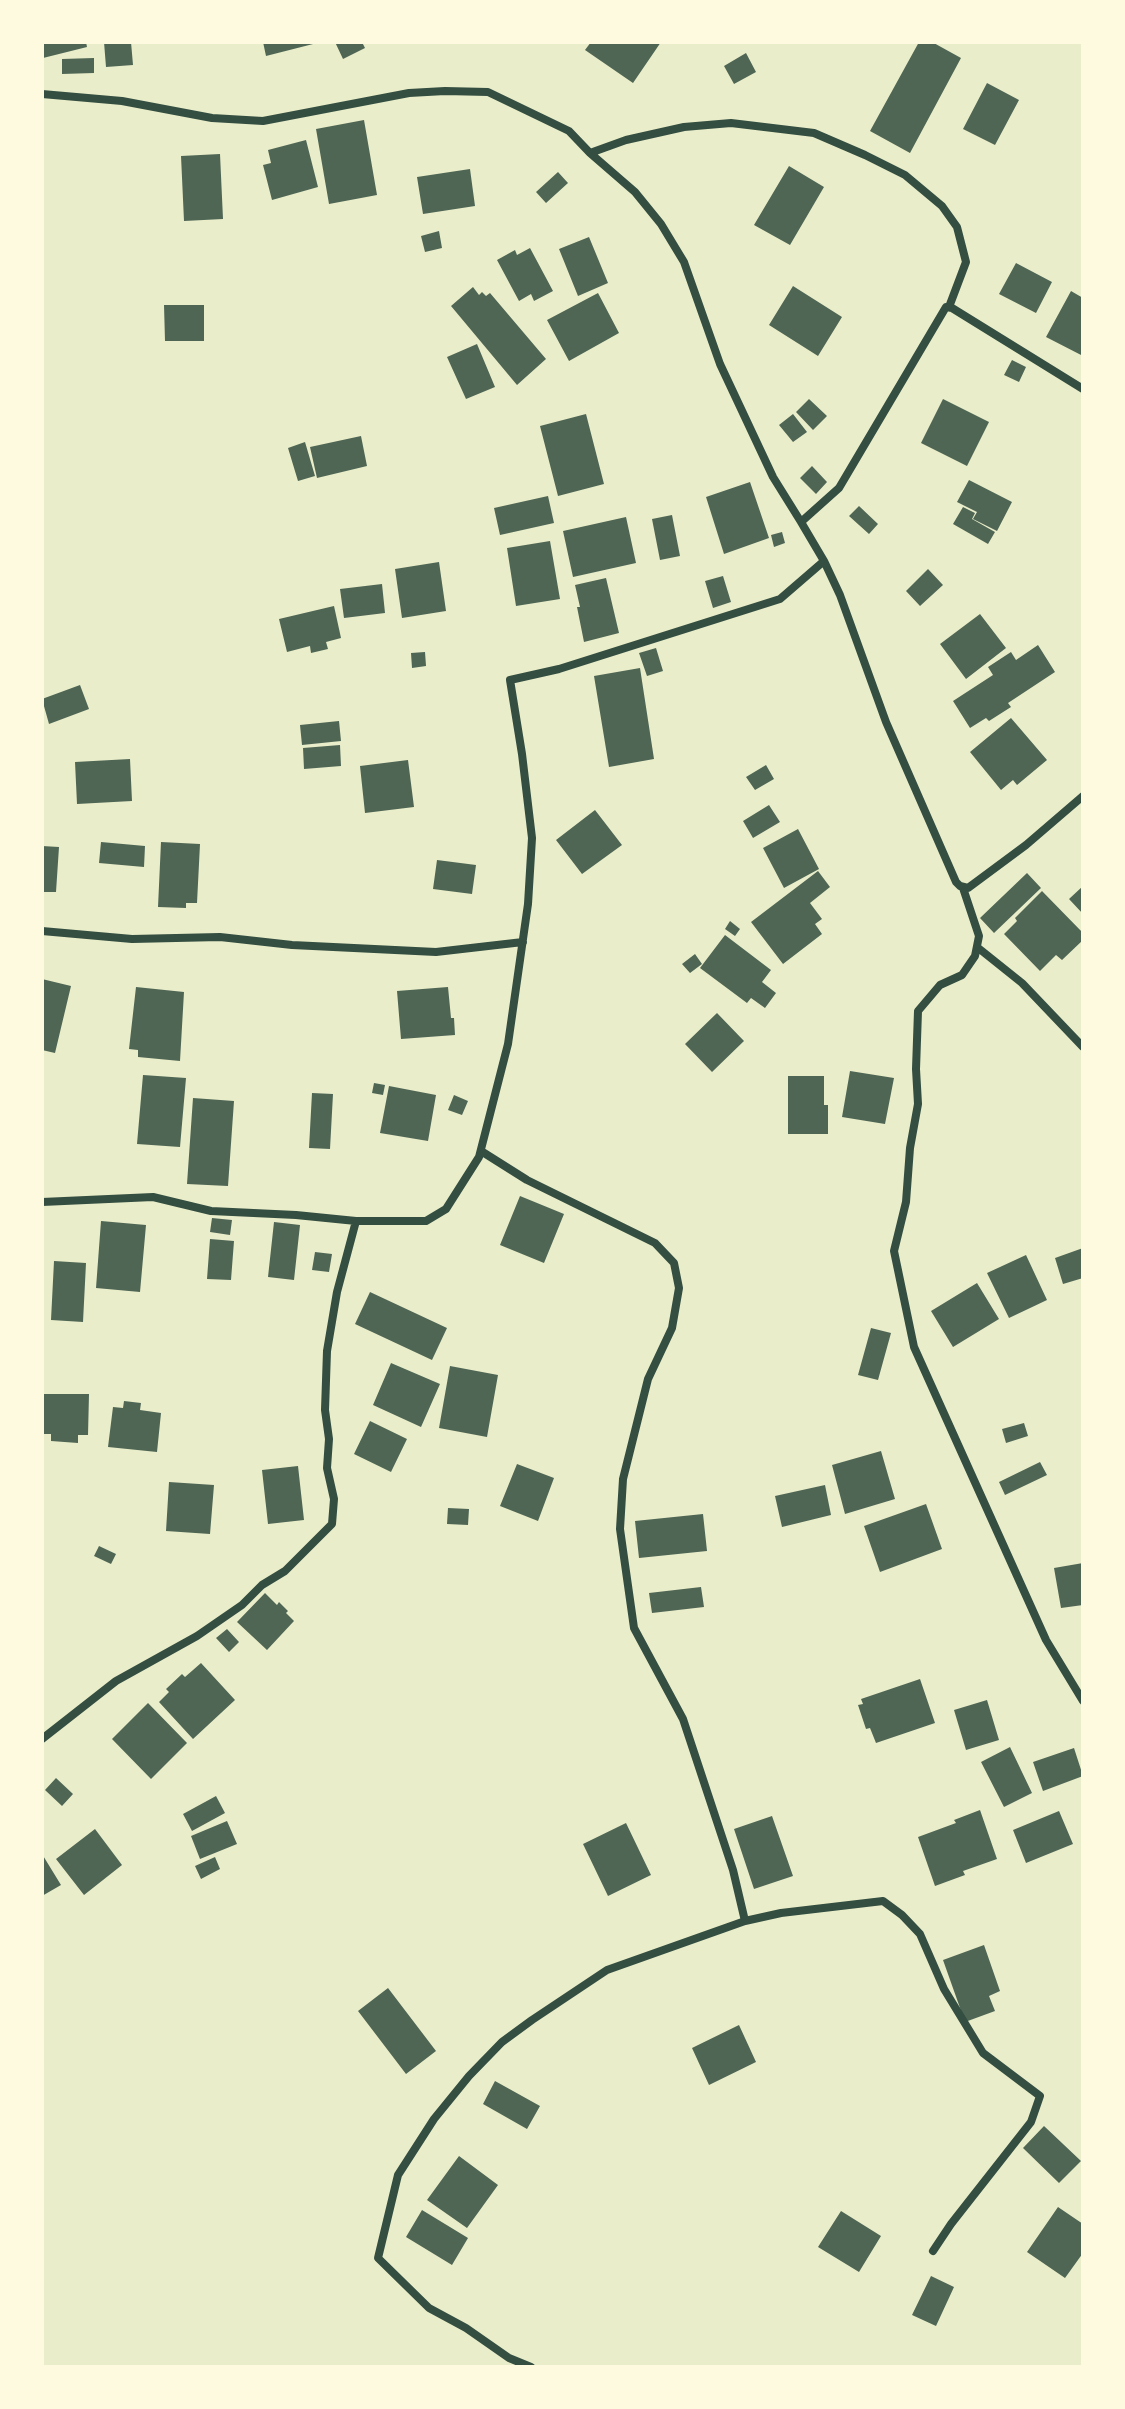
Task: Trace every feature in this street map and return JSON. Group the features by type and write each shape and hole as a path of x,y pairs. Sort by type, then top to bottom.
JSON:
{"street":[{"path":"42,94 122,101 212,118 263,121 409,93 488,92 569,131 635,192 661,224 684,262 720,364 773,477 824,561 840,595 886,722 956,882 963,888 979,936 975,956 962,975 940,985 918,1011 918,1104 910,1148 906,1202 894,1251 914,1347 1046,1640 1083,1701"},
{"path":"590,153 626,140 669,130 731,123 814,133 905,175 942,206 957,227 966,262 949,307"},
{"path":"801,522 839,488 943,309 949,307 1083,389"},
{"path":"42,1202 153,1197 211,1211 356,1221 426,1221 446,1209 481,1151 508,1044 523,942 532,838 510,680 559,669 780,599 824,561"},
{"path":"963,888 968,888 1026,845 1083,796"},
{"path":"42,931 132,939 220,937 292,945 436,952 523,942"},
{"path":"977,947 1022,983 1083,1047"},
{"path":"481,1151 527,1180 655,1243 674,1263 679,1288 672,1328 648,1379 623,1479 620,1529 634,1628 683,1719 733,1870 745,1921"},
{"path":"42,1739 116,1681 197,1636 233,1611 262,1585 285,1571 332,1524 334,1499 327,1468 329,1439 325,1410 327,1351 337,1292 356,1221"},
{"path":"531,2367 509,2358 466,2328 429,2308 378,2258 398,2175 434,2119 469,2076 502,2042 532,2020 607,1970 745,1921 781,1913 883,1901 920,1934 944,1989 983,2053 1040,2096 1031,2122 933,2251"}],"building":[{"path":"42,42 86,42 87,47 43,58"},
{"path":"104,42 131,42 133,65 106,67"},
{"path":"263,42 317,42 317,43 266,56"},
{"path":"335,42 362,42 365,48 343,59"},
{"path":"591,42 661,42 633,83 585,50"},
{"path":"919,42 932,42 961,58 910,153 870,131"},
{"path":"746,53 756,72 734,84 724,66"},
{"path":"94,58 94,73 62,74 62,59"},
{"path":"987,83 1019,100 995,145 963,129"},
{"path":"364,120 377,195 329,204 316,129"},
{"path":"306,140 318,187 272,200 263,165 271,163 268,150"},
{"path":"220,154 223,219 184,221 181,156"},
{"path":"789,166 824,187 790,245 754,225"},
{"path":"470,169 475,206 423,214 417,177"},
{"path":"558,172 568,183 546,203 536,192"},
{"path":"439,231 442,248 425,252 421,236"},
{"path":"589,237 608,283 578,296 559,249"},
{"path":"530,248 553,291 534,301 531,294 519,301 497,260 515,250 517,255"},
{"path":"1016,263 1052,282 1036,313 999,294"},
{"path":"793,286 842,317 818,356 769,325"},
{"path":"473,287 479,295 482,292 486,296 490,293 546,359 517,385 451,306"},
{"path":"1071,291 1083,298 1083,356 1046,337"},
{"path":"598,293 619,333 569,361 547,320"},
{"path":"164,305 204,305 204,341 165,341"},
{"path":"477,344 495,387 466,399 447,357"},
{"path":"1012,360 1026,367 1019,382 1004,375"},
{"path":"809,399 827,416 813,430 796,412"},
{"path":"943,399 989,422 967,466 921,443"},
{"path":"586,414 604,484 558,496 540,426"},
{"path":"793,414 807,432 793,442 779,425"},
{"path":"361,436 367,466 317,478 310,447"},
{"path":"305,442 315,476 298,481 288,448"},
{"path":"812,466 827,482 816,494 800,478"},
{"path":"969,480 1012,502 997,531 973,519 977,512 957,502"},
{"path":"750,482 769,538 724,554 706,497"},
{"path":"548,496 554,523 500,535 494,508"},
{"path":"859,506 878,524 869,534 849,516"},
{"path":"963,507 975,513 972,519 995,532 988,544 953,524"},
{"path":"672,515 680,556 660,560 652,519"},
{"path":"626,517 636,563 573,577 563,531"},
{"path":"782,532 785,543 774,547 771,535"},
{"path":"550,541 560,599 516,606 507,548"},
{"path":"439,562 446,611 402,618 395,569"},
{"path":"928,569 943,585 920,606 906,591"},
{"path":"723,576 731,602 713,608 705,581"},
{"path":"606,578 619,633 584,642 575,585"},
{"path":"382,584 385,613 344,618 340,589"},
{"path":"334,606 341,638 326,642 328,649 311,653 310,646 287,652 279,619"},
{"path":"980,614 1006,648 966,679 940,644"},
{"path":"1038,645 1055,672 1008,703 1011,707 989,721 986,718 970,728 953,701 993,675 988,667 1011,652 1016,660"},
{"path":"656,648 663,671 647,676 639,653"},
{"path":"425,652 426,666 412,668 411,653"},
{"path":"640,668 654,759 609,767 594,676"},
{"path":"80,685 89,709 49,724 42,699"},
{"path":"1011,718 1047,760 1017,785 1013,780 1001,790 970,752"},
{"path":"339,721 341,741 302,745 300,725"},
{"path":"340,745 341,766 304,769 303,748"},
{"path":"130,759 132,801 77,804 75,762"},
{"path":"408,760 414,807 365,813 360,766"},
{"path":"766,765 774,779 755,790 746,777"},
{"path":"769,805 780,822 753,838 743,821"},
{"path":"595,810 622,845 582,874 556,840"},
{"path":"798,829 819,869 784,888 763,848"},
{"path":"101,842 145,846 144,867 99,863"},
{"path":"161,842 200,844 197,903 186,903 186,908 158,907"},
{"path":"42,846 59,847 56,892 42,892"},
{"path":"437,860 476,865 472,894 433,889"},
{"path":"818,871 830,887 810,903 822,919 815,924 822,934 783,964 751,922"},
{"path":"1027,873 1041,888 994,933 980,918"},
{"path":"1083,886 1083,914 1069,899"},
{"path":"1042,891 1083,933 1083,940 1062,960 1056,955 1040,971 1004,934"},
{"path":"730,921 740,929 735,936 725,929"},
{"path":"725,935 771,970 762,982 776,993 765,1008 751,998 747,1003 700,968"},
{"path":"695,954 702,964 690,973 682,964"},
{"path":"42,979 71,986 55,1053 42,1050"},
{"path":"136,987 184,992 180,1061 138,1057 138,1050 129,1049"},
{"path":"448,987 455,1035 401,1039 397,991"},
{"path":"717,1013 744,1041 712,1072 685,1044"},
{"path":"850,1071 894,1078 885,1124 842,1117"},
{"path":"143,1075 186,1078 180,1147 137,1144"},
{"path":"788,1076 824,1076 828,1134 788,1134"},
{"path":"374,1083 385,1085 383,1095 372,1093"},
{"path":"389,1086 436,1095 428,1141 380,1133"},
{"path":"312,1093 333,1094 330,1149 309,1148"},
{"path":"454,1095 468,1101 462,1115 448,1110"},
{"path":"193,1098 234,1101 228,1186 187,1184"},
{"path":"520,1196 564,1214 544,1263 500,1245"},
{"path":"212,1218 232,1220 230,1235 210,1232"},
{"path":"101,1221 146,1225 140,1292 96,1288"},
{"path":"274,1222 300,1225 294,1280 268,1277"},
{"path":"210,1239 234,1241 231,1280 207,1279"},
{"path":"1083,1248 1083,1278 1063,1284 1055,1258"},
{"path":"315,1252 332,1254 329,1272 312,1270"},
{"path":"1026,1255 1047,1300 1009,1318 987,1273"},
{"path":"54,1261 86,1263 83,1322 51,1320"},
{"path":"977,1283 999,1319 953,1347 931,1311"},
{"path":"370,1292 447,1328 432,1360 355,1324"},
{"path":"871,1328 891,1333 878,1380 858,1375"},
{"path":"391,1363 440,1384 421,1427 373,1405"},
{"path":"450,1366 498,1375 487,1437 439,1428"},
{"path":"42,1394 89,1394 88,1435 78,1435 78,1443 51,1441 51,1434 42,1434"},
{"path":"124,1401 141,1403 140,1410 161,1413 157,1452 108,1447 113,1407 123,1408"},
{"path":"370,1421 407,1439 391,1472 354,1454"},
{"path":"1024,1423 1028,1436 1006,1443 1002,1429"},
{"path":"881,1451 895,1499 845,1514 832,1465"},
{"path":"1040,1462 1047,1475 1005,1495 999,1482"},
{"path":"517,1464 554,1478 538,1521 500,1506"},
{"path":"298,1466 304,1520 268,1524 262,1470"},
{"path":"169,1482 214,1485 210,1534 166,1531"},
{"path":"825,1485 831,1515 782,1527 775,1496"},
{"path":"926,1504 942,1549 880,1572 864,1526"},
{"path":"448,1508 469,1509 468,1525 447,1524"},
{"path":"703,1514 707,1551 639,1558 635,1521"},
{"path":"99,1546 116,1554 111,1564 94,1556"},
{"path":"1083,1563 1083,1605 1061,1608 1054,1568"},
{"path":"701,1587 704,1607 652,1613 649,1593"},
{"path":"265,1593 277,1605 279,1602 294,1621 267,1650 237,1622"},
{"path":"227,1629 239,1642 229,1652 216,1638"},
{"path":"201,1663 235,1700 193,1739 159,1702 169,1692 166,1689 182,1674 185,1677"},
{"path":"920,1679 935,1723 876,1743 870,1728 866,1729 858,1705 863,1704 861,1699"},
{"path":"987,1700 999,1740 966,1750 954,1710"},
{"path":"148,1703 187,1743 151,1779 112,1739"},
{"path":"1010,1747 1032,1793 1004,1807 981,1762"},
{"path":"1074,1748 1083,1776 1043,1791 1033,1762"},
{"path":"56,1778 73,1794 62,1806 45,1790"},
{"path":"216,1796 225,1813 192,1831 183,1814"},
{"path":"980,1810 997,1859 963,1871 965,1875 935,1886 918,1837"},
{"path":"1059,1811 1073,1844 1026,1863 1013,1830"},
{"path":"772,1816 793,1876 754,1889 734,1829"},
{"path":"227,1821 237,1844 200,1859 191,1836"},
{"path":"626,1823 651,1875 608,1896 583,1844"},
{"path":"95,1829 122,1865 84,1895 56,1859"},
{"path":"42,1854 61,1885 42,1896"},
{"path":"215,1857 220,1869 201,1879 195,1866"},
{"path":"984,1945 1000,1991 989,1996 995,2011 965,2022 943,1960"},
{"path":"388,1988 436,2051 406,2074 358,2011"},
{"path":"739,2025 756,2062 709,2085 692,2048"},
{"path":"495,2081 540,2106 527,2129 483,2104"},
{"path":"1044,2126 1081,2161 1059,2183 1023,2148"},
{"path":"459,2156 498,2185 467,2228 427,2200"},
{"path":"1058,2207 1083,2224 1083,2253 1065,2278 1027,2252"},
{"path":"422,2210 468,2238 452,2265 406,2237"},
{"path":"841,2211 881,2236 859,2272 818,2247"},
{"path":"931,2276 954,2287 936,2326 912,2315"}]}
